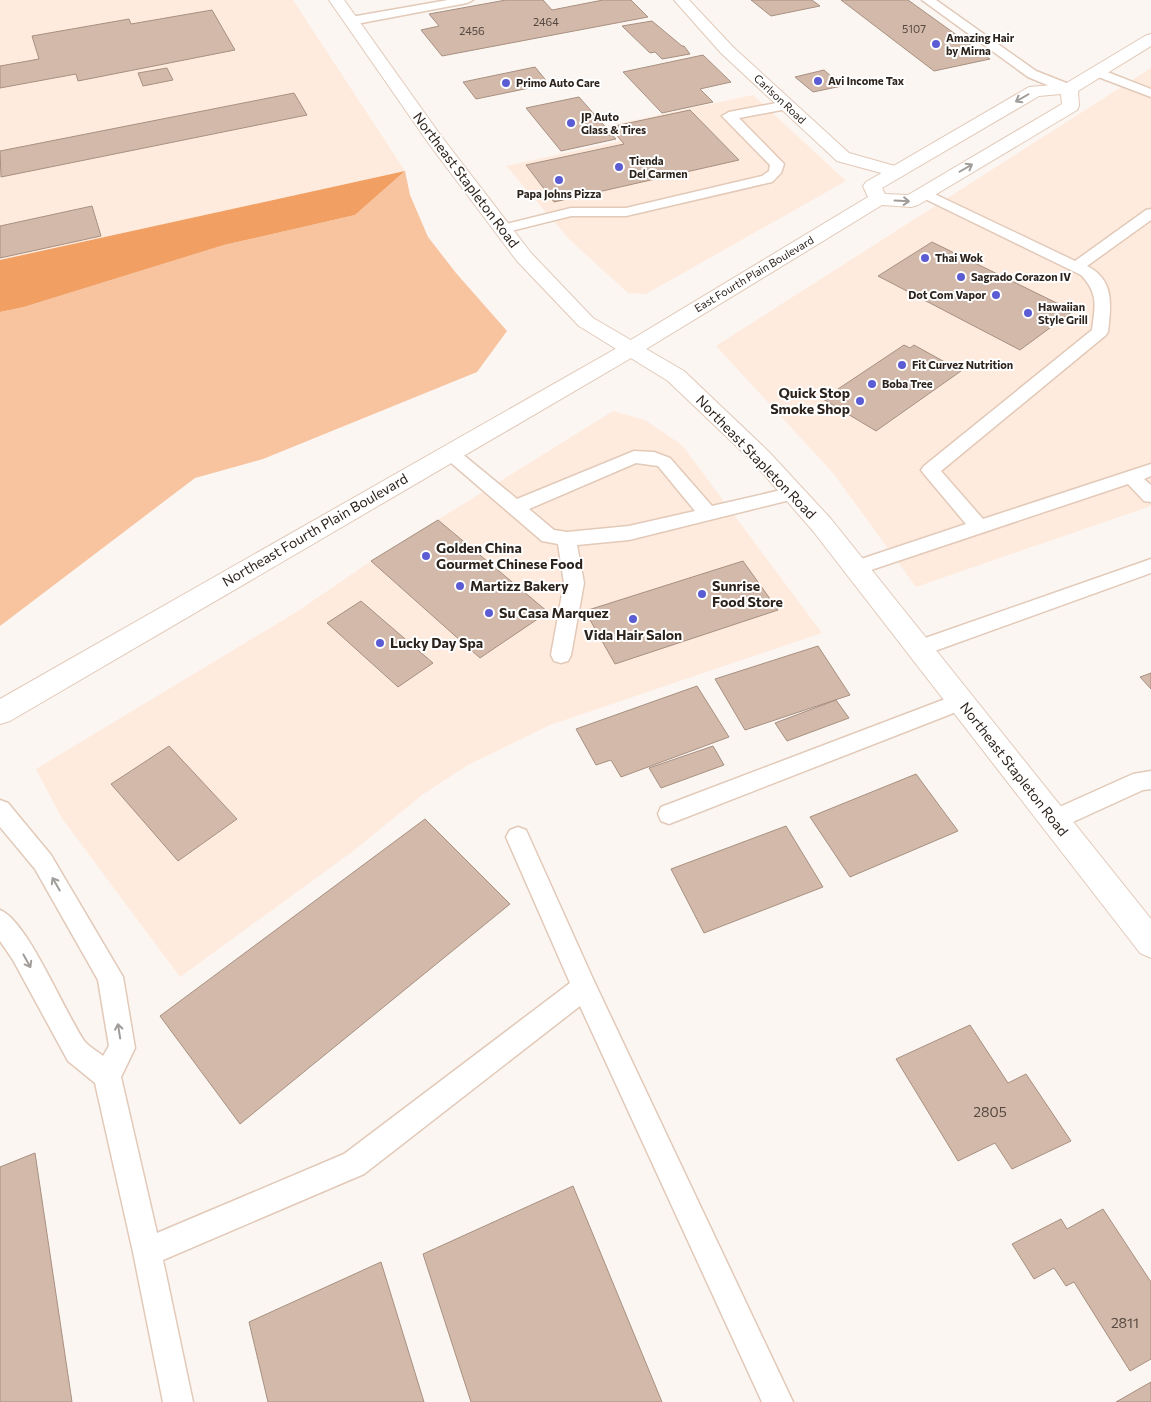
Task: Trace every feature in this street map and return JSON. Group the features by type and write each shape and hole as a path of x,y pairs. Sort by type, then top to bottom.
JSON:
{"street":[{"name":"Northeast Stapleton Road","path":"336,0 435,140 524,257 586,322 676,376 761,457 794,493 822,525 1151,943"},
{"name":"Carlson Road","path":"681,0 727,50 843,157 896,172"},
{"path":"1069,89 1071,106 911,201 878,199 872,186 1035,91 1069,89 1151,39"},
{"name":"East Fourth Plain Boulevard","path":"630,349 878,199"},
{"name":"Northeast Fourth Plain Boulevard","path":"0,713 630,349"}],"lane":[{"path":"352,22 467,0"},
{"path":"928,0 1032,74 1069,89"},
{"path":"1097,72 1151,93"},
{"path":"503,229 571,212 626,212 767,179 774,175 777,170 777,164 729,116 787,105"},
{"path":"924,193 1076,267 1097,283 1104,294 1100,332 930,470 978,526"},
{"path":"1076,267 1151,213"},
{"path":"449,452 549,536 567,539 628,533 794,493"},
{"path":"515,507 634,457 654,458 664,462 708,514"},
{"path":"856,568 1151,470"},
{"path":"1131,477 1151,496"},
{"path":"561,655 574,583 567,539"},
{"path":"918,649 1151,566"},
{"path":"669,814 961,701"},
{"path":"1054,820 1141,781 1151,780"},
{"path":"0,810 43,862 110,977 122,1048 107,1076"},
{"path":"518,837 584,986 778,1402"},
{"path":"0,921 22,952 77,1052 107,1076 147,1252 178,1402"},
{"path":"147,1252 354,1164 584,986"}],"shaded area":[{"path":"0,0 293,0 405,171 0,260"},
{"path":"1151,68 1151,506 916,587 833,473 716,346"},
{"path":"753,95 846,181 646,294 628,293 570,240 506,166 620,141 607,126"},
{"path":"405,171 410,195 428,237 456,273 507,331 477,372 263,459 195,478 0,626 0,312 24,307 224,245 355,215"},
{"path":"405,171 355,215 224,245 24,307 0,312 0,260"},
{"path":"613,411 645,420 682,445 822,633 550,725 468,765 422,795 352,852 180,977 61,817 36,769 298,611 368,563"}],"building":[{"path":"506,0 543,0 552,10 603,0 631,0 648,17 442,56 421,30 439,26 429,14"},
{"path":"751,0 812,0 820,6 771,16"},
{"path":"841,0 908,0 990,59 934,71"},
{"path":"212,10 235,50 78,81 76,74 0,88 0,66 39,59 32,36 129,19 131,24"},
{"path":"652,21 684,46 690,54 662,59 655,52 650,53 622,26"},
{"path":"703,55 731,82 700,89 713,102 662,113 623,72"},
{"name":"Primo Auto Care","path":"535,67 549,84 476,99 463,82"},
{"path":"167,68 173,80 143,86 138,73"},
{"name":"Avi Income Tax","path":"824,70 842,86 813,92 795,77"},
{"path":"294,93 307,115 1,177 0,151"},
{"name":"JP Auto Glass & Tires","path":"579,97 616,139 561,151 526,108"},
{"path":"690,110 739,160 554,202 526,165 624,144 610,127"},
{"path":"92,206 101,236 0,258 0,226"},
{"path":"932,242 1073,311 1020,350 878,276"},
{"path":"904,345 910,348 914,345 961,371 876,431 823,399"},
{"path":"438,520 548,612 480,658 371,561"},
{"path":"743,561 778,610 615,664 585,611"},
{"name":"Lucky Day Spa","path":"361,601 433,663 398,687 327,623"},
{"path":"818,646 850,695 745,730 715,679"},
{"path":"1151,673 1151,689 1140,677"},
{"path":"697,686 729,737 621,777 611,760 596,765 576,729"},
{"path":"836,700 849,718 787,741 775,723"},
{"path":"169,746 237,819 178,861 111,784"},
{"path":"713,746 724,765 661,788 649,768"},
{"path":"916,774 958,831 850,877 810,817"},
{"path":"425,819 510,904 240,1124 160,1016"},
{"path":"786,826 823,887 704,933 671,869"},
{"path":"970,1025 1008,1083 1026,1074 1071,1141 1012,1169 995,1143 958,1161 896,1059"},
{"path":"35,1153 72,1402 0,1402 0,1167"},
{"path":"573,1186 662,1402 471,1402 423,1254"},
{"path":"1103,1209 1151,1282 1151,1359 1130,1371 1074,1282 1066,1286 1054,1268 1034,1279 1012,1244 1061,1219 1067,1229"},
{"path":"381,1262 424,1402 268,1402 249,1322"},
{"path":"1151,1382 1151,1402 1116,1402"}],"place":[{"name":"Amazing Hair by Mirna","path":"936,44"},
{"name":"Avi Income Tax","path":"818,81"},
{"name":"Primo Auto Care","path":"506,83"},
{"name":"JP Auto Glass & Tires","path":"571,123"},
{"name":"Tienda Del Carmen","path":"619,167"},
{"name":"Papa Johns Pizza","path":"559,180"},
{"name":"Thai Wok","path":"925,258"},
{"name":"Sagrado Corazon IV","path":"961,277"},
{"name":"Dot Com Vapor","path":"996,295"},
{"name":"Hawaiian Style Grill","path":"1028,313"},
{"name":"Fit Curvez Nutrition","path":"902,365"},
{"name":"Boba Tree","path":"872,384"},
{"name":"Quick Stop Smoke Shop","path":"860,401"},
{"name":"Golden China Gourmet Chinese Food","path":"426,556"},
{"name":"Martizz Bakery","path":"460,586"},
{"name":"Sunrise Food Store","path":"702,594"},
{"name":"Su Casa Marquez","path":"489,613"},
{"name":"Vida Hair Salon","path":"633,619"},
{"name":"Lucky Day Spa","path":"380,643"}]}
